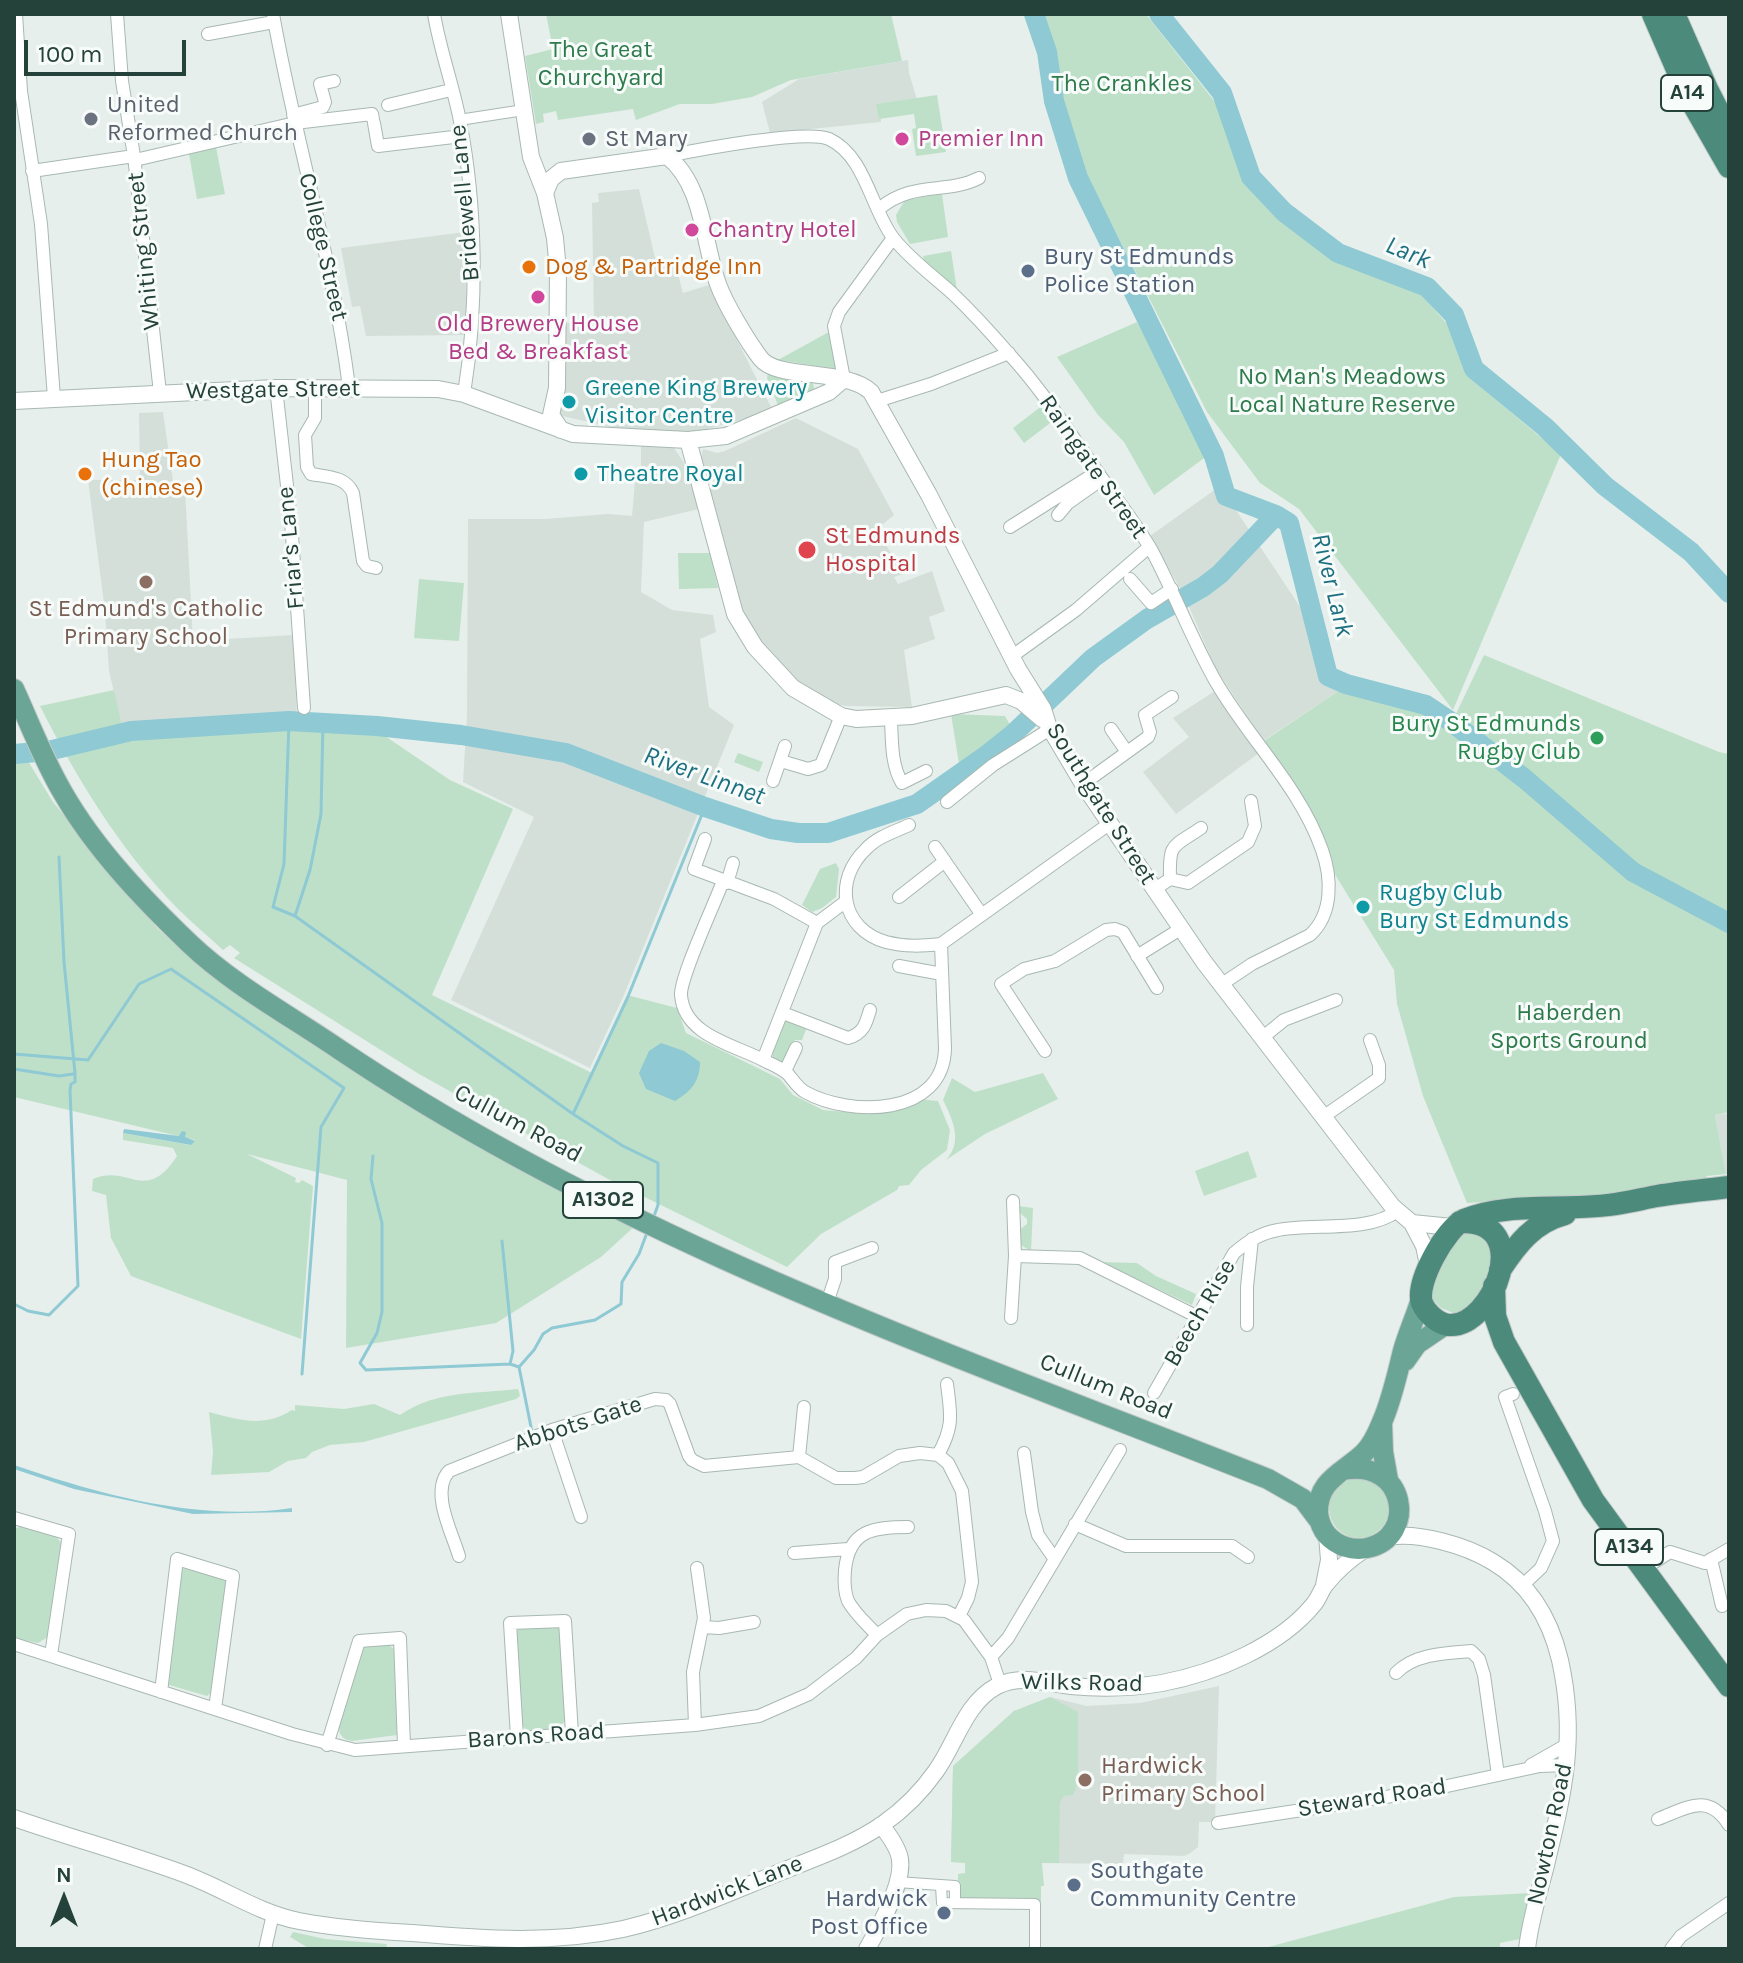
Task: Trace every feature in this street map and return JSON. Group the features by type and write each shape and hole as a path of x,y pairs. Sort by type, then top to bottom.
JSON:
{"highway":[{"name":"A14","path":"1653,14 1689,97 1729,167"},
{"name":"A14","path":"1674,14 1729,132"},
{"path":"1593,1207 1542,1222 1525,1236 1476,1314 1454,1325 1430,1315 1421,1299 1429,1269 1456,1224 1493,1212 1622,1204 1656,1205 1728,1195"},
{"path":"1456,1224 1485,1225 1498,1237 1502,1254 1497,1278"},
{"name":"A134","path":"1497,1278 1495,1316 1537,1404 1593,1500 1727,1680"},
{"name":"A134","path":"1454,1325 1488,1339 1537,1404"}],"main road":[{"name":"Cullum Road","path":"14,689 45,760 65,796 117,866 193,948 401,1090 479,1135 664,1232 827,1303 1268,1479 1303,1499 1323,1527"},
{"path":"1382,1423 1388,1480 1398,1499 1399,1513 1388,1537 1365,1549 1351,1549 1338,1544 1323,1527 1318,1499 1335,1475 1366,1451 1382,1423 1421,1299"},
{"path":"1400,1367 1417,1344 1454,1325"},
{"path":"1335,1475 1359,1467 1375,1471 1388,1480"},
{"name":"Cullum Road","path":"1268,1479 1309,1486 1335,1475"}],"street":[{"path":"16,14 21,91 41,224 54,398"},
{"name":"Whiting Street","path":"117,14 122,81 134,158 160,393"},
{"name":"Bridewell Lane","path":"434,14 459,120 468,186 471,346 464,394"},
{"path":"509,14 531,157 545,193 555,238 558,271 557,388 551,415 561,430"},
{"path":"208,34 273,18"},
{"name":"College Street","path":"273,18 340,319 349,387"},
{"path":"32,171 134,158 294,119 323,107 325,102 320,84 334,81"},
{"path":"388,105 451,90"},
{"path":"459,120 524,110"},
{"path":"294,119 372,114 378,146 462,136"},
{"path":"531,157 545,169 558,173 763,140 819,136 831,140 854,163 893,238 839,312 834,326 844,379"},
{"path":"667,156 683,171 693,191 718,285 763,362 827,384"},
{"path":"545,193 547,185 558,173"},
{"path":"879,209 909,191 979,178"},
{"name":"Raingate Street","path":"893,238 959,300 1009,353 1100,476 1149,547 1215,680 1312,827 1326,865 1328,899 1323,920 1310,935 1252,964 1222,984"},
{"path":"877,401 931,384 1009,353"},
{"name":"Westgate Street","path":"14,401 276,388 438,389 464,394 573,434 688,440 726,436 779,415 827,384 844,379"},
{"name":"Southgate Street","path":"844,379 866,388 877,401 1042,715 1109,824 1262,1038 1397,1211 1412,1223"},
{"name":"Friar's Lane","path":"276,388 291,521 304,708"},
{"path":"315,388 315,418 305,435 307,467 311,474 341,479 349,485 353,493 363,561 367,566 376,568"},
{"name":"Westgate Street","path":"526,418 544,419 551,415"},
{"path":"688,440 735,614 755,647 793,688 841,716 891,719 1006,695 1042,715 993,765 947,802"},
{"path":"1058,515 1100,476"},
{"path":"1010,527 1100,476"},
{"path":"1006,695 1014,663 1149,547"},
{"path":"1130,579 1151,603 1173,590"},
{"path":"1083,784 1148,737 1150,732 1145,715 1172,697"},
{"path":"781,761 808,769 821,765 841,716"},
{"path":"891,719 899,779 902,783 926,771"},
{"path":"1111,729 1127,752"},
{"path":"773,781 785,746"},
{"path":"1155,889 1170,879 1188,883 1248,842 1255,826 1251,801"},
{"path":"909,825 866,848 845,880 845,902 861,927 883,941 914,947 941,944 1109,824"},
{"path":"1170,879 1170,852 1201,828"},
{"path":"705,839 694,869 774,899 817,923"},
{"path":"935,847 982,915"},
{"path":"899,897 945,861"},
{"path":"733,863 686,973 681,994 686,1016 696,1028 785,1071 802,1091 836,1104 857,1108 885,1107 920,1095 933,1084 945,1063 941,944"},
{"path":"763,1060 817,923 845,902"},
{"path":"1045,1051 1001,984 1024,969 1055,961 1110,928 1123,932 1157,988"},
{"path":"1137,956 1182,928"},
{"path":"899,966 942,974"},
{"path":"1262,1038 1284,1020 1336,1000"},
{"path":"783,1013 848,1038 857,1036 865,1028 870,1010"},
{"path":"1323,1117 1379,1078 1379,1065 1370,1040"},
{"path":"785,1071 796,1048"},
{"path":"1011,1318 1015,1256 1013,1201"},
{"name":"Beech Rise","path":"1154,1393 1234,1253 1252,1239 1278,1230 1378,1221 1397,1211"},
{"path":"1429,1269 1424,1246 1412,1223 1456,1224"},
{"name":"Beech Rise","path":"1247,1325 1252,1239"},
{"path":"827,1303 835,1279 835,1262 872,1248"},
{"path":"1015,1256 1080,1258 1196,1316"},
{"path":"938,1455 950,1434 952,1419 947,1384"},
{"path":"1513,1394 1505,1397 1553,1541 1541,1568 1524,1584"},
{"name":"Abbots Gate","path":"459,1556 441,1494 446,1474 453,1468 552,1430 660,1399 670,1404 689,1456 698,1464 704,1466 799,1457"},
{"path":"804,1407 799,1457 827,1474 843,1479 863,1477 899,1456 920,1453 938,1455 948,1463 962,1491 972,1582 959,1616 991,1657 1000,1684"},
{"path":"552,1430 581,1517"},
{"path":"991,1657 1008,1638 1120,1450"},
{"path":"1024,1453 1038,1535 1054,1558"},
{"name":"Nowton Road","path":"1398,1499 1407,1516 1436,1541"},
{"path":"14,1518 74,1536 51,1655"},
{"path":"1075,1524 1126,1546 1232,1546 1248,1557"},
{"path":"794,1553 848,1549 863,1534 878,1528 908,1527"},
{"path":"1323,1527 1329,1560 1324,1587"},
{"name":"Nowton Road","path":"1388,1537 1413,1534 1483,1556 1524,1584 1557,1646 1568,1696 1567,1765 1527,1949"},
{"path":"848,1549 844,1586 849,1602 877,1635"},
{"name":"Wilks Road","path":"1000,1684 1014,1680 1116,1687 1161,1683 1246,1657 1281,1633 1314,1603 1343,1565 1365,1549"},
{"path":"1645,1568 1670,1552 1705,1563 1729,1549"},
{"path":"161,1692 172,1557 239,1578 215,1709"},
{"path":"1711,1559 1722,1606"},
{"path":"695,1725 693,1672 703,1627 697,1568"},
{"name":"Barons Road","path":"14,1644 327,1745 355,1750 743,1719 783,1707 809,1694 856,1658 877,1635 907,1614 926,1610 946,1611 959,1616"},
{"path":"517,1737 505,1623 570,1620 572,1734"},
{"path":"703,1627 719,1628 754,1622"},
{"path":"327,1745 354,1641 406,1637 404,1746"},
{"path":"1396,1673 1407,1661 1471,1651 1479,1659 1498,1775"},
{"name":"Hardwick Lane","path":"14,1818 181,1873 273,1914 300,1921 395,1932 508,1939 569,1938 624,1928 677,1913 844,1846 881,1825 905,1806 935,1774 973,1708 986,1693 1000,1684"},
{"name":"Steward Road","path":"1524,1768 1568,1744"},
{"name":"Steward Road","path":"1218,1823 1424,1791 1524,1768 1567,1765"},
{"path":"1667,1820 1695,1805 1710,1805 1729,1825"},
{"path":"867,1949 897,1882 901,1862 881,1825"},
{"path":"897,1882 941,1886 942,1903 1035,1904 1035,1949"},
{"path":"1671,1949 1681,1936 1729,1903"},
{"path":"265,1949 273,1914"}],"shaded area":[{"path":"908,60 918,103 880,106 881,122 770,133 762,102 799,79"},
{"path":"639,189 655,258 676,267 683,293 709,285 773,411 685,435 624,430 558,415 563,323 594,322 592,203 599,202 598,193"},
{"path":"465,232 467,335 366,336 360,306 352,307 341,248"},
{"name":"St Edmund's Catholic Primary School","path":"163,412 174,488 185,488 193,641 294,635 297,726 125,739 109,671 105,611 88,480 140,480 139,413"},
{"name":"St Edmunds Hospital","path":"796,418 858,449 894,515 877,529 903,574 894,577 898,584 932,571 945,611 929,617 935,639 904,650 912,707 846,706 832,703 804,689 759,640 742,609 701,460 703,449 717,453 725,451"},
{"path":"641,444 672,445 689,470 699,509 644,522 641,592 672,610 713,615 716,632 700,639 709,707 734,725 624,995 590,1068 451,1000 534,817 463,782 467,716 468,519 545,519 608,514 632,516 636,469 641,468"},
{"path":"1220,486 1312,625 1324,677 1346,686 1263,741 1215,667 1184,595 1150,536"},
{"path":"1215,691 1259,753 1176,814 1143,772 1189,737 1173,718"},
{"path":"1729,1113 1729,1174 1726,1174 1715,1115"},
{"name":"Hardwick Primary School","path":"1219,1686 1215,1822 1199,1822 1198,1847 1189,1854 1124,1854 1123,1864 951,1862 953,1766 1014,1711 1050,1697 1087,1706 1140,1703"}],"green space":[{"name":"The Great Churchyard","path":"546,14 891,14 902,61 791,80 752,97 712,104 680,104 636,120 633,109 558,120 556,111 543,114 544,122 536,124 525,56 553,49"},
{"name":"No Man's Meadows Local Nature Reserve","path":"1042,14 1146,14 1222,111 1235,152 1258,198 1335,257 1417,289 1447,324 1466,375 1561,454 1453,710 1299,509 1260,483 1207,412 1088,178 1059,90"},
{"path":"937,95 946,152 916,156 912,129 916,128 914,114 879,119 876,104"},
{"path":"216,147 225,194 197,199 189,154"},
{"path":"942,194 948,237 910,244 896,215 905,200"},
{"path":"951,251 957,290 924,262 923,256"},
{"path":"1137,322 1211,453 1154,495 1124,442 1098,415 1057,357"},
{"path":"830,333 837,369 778,360"},
{"path":"768,371 812,380 814,388 811,394 780,410 767,378"},
{"path":"1047,402 1058,417 1024,443 1013,428"},
{"path":"678,553 710,553 718,588 679,589"},
{"path":"419,579 464,583 459,641 414,638"},
{"name":"Haberden Sports Ground","path":"1484,655 1729,754 1729,1112 1715,1115 1726,1174 1609,1196 1467,1203 1423,1096 1397,1004 1394,970 1334,873 1313,817 1264,741 1346,686 1426,710 1523,781 1527,777 1454,718"},
{"path":"114,690 125,739 192,731 299,728 379,732 450,780 513,809 432,995 592,1073 627,995 677,1008 686,1033 780,1079 793,1095 823,1110 868,1114 918,1099 938,1101 950,1130 947,1150 921,1170 909,1185 899,1186 821,1234 787,1267 608,1179 419,1074 234,958 240,953 230,945 223,950 178,909 137,863 101,813 40,706"},
{"path":"951,714 1005,716 1013,730 960,770"},
{"path":"23,753 53,802 158,929 189,957 479,1148 636,1225 601,1257 496,1323 346,1348 347,1180 247,1154 296,1178 295,1182 302,1180 313,1186 301,1339 131,1276 111,1238 106,1195 92,1191 93,1179 106,1175 146,1181 166,1170 177,1156 173,1148 123,1140 123,1133 190,1145 195,1140 14,1097 14,757"},
{"path":"738,753 763,762 759,772 734,762"},
{"path":"836,863 839,869 836,897 812,912 802,905 820,869"},
{"path":"790,1020 807,1027 802,1040 795,1040 783,1063 773,1057 772,1049 781,1024"},
{"path":"1043,1073 1058,1099 985,1134 946,1160 954,1146 955,1131 943,1100 952,1078 975,1092"},
{"path":"1248,1151 1257,1177 1204,1196 1195,1171"},
{"path":"1018,1206 1033,1208 1031,1251 1017,1243 1018,1231 1027,1224"},
{"path":"1466,1229 1494,1238 1493,1251 1482,1291 1456,1314 1441,1308 1431,1297 1442,1260"},
{"path":"1101,1262 1137,1263 1156,1276 1196,1294 1192,1305"},
{"path":"518,1389 520,1396 516,1399 364,1442 330,1445 269,1472 211,1475 213,1451 209,1412 241,1420 261,1421 295,1411 295,1405 344,1409 374,1404 400,1415 442,1397"},
{"path":"1359,1478 1371,1480 1380,1487 1387,1496 1387,1520 1380,1529 1371,1536 1359,1538 1347,1536 1338,1529 1331,1520 1329,1508 1331,1496 1338,1487 1347,1480"},
{"path":"22,1526 55,1535 62,1544 48,1637 38,1643 14,1638 14,1529"},
{"path":"182,1569 223,1577 226,1581 212,1692 207,1696 169,1685 167,1679 181,1574"},
{"path":"559,1625 565,1721 557,1729 528,1731 520,1724 516,1634 519,1627"},
{"path":"387,1643 395,1650 397,1735 346,1740 339,1729 340,1719 361,1649"},
{"path":"1050,1697 1078,1712 1078,1775 1081,1776 1073,1795 1064,1796 1060,1802 1059,1863 1042,1863 1044,1886 1041,1886 1041,1902 958,1901 958,1874 965,1873 965,1863 951,1862 953,1766 1014,1711"},
{"path":"1532,1893 1520,1939 1500,1943 1500,1949 1261,1949 1454,1897"},
{"path":"293,1932 325,1939 387,1944 386,1949 310,1949 290,1937"}],"water":[{"path":"661,1043 684,1051 700,1062 693,1086 675,1101 646,1089 639,1073 649,1051"},
{"path":"124,1129 179,1136 182,1131 186,1132 185,1137 195,1141 191,1145 123,1133"},
{"path":"14,1465 151,1503 222,1511 292,1508 292,1512 193,1514 74,1489 14,1469"}],"waterway":[{"name":"River Lark","path":"1034,14 1047,52 1054,101 1078,178 1214,456 1226,496 1289,523 1328,676 1346,684 1426,705 1525,779 1633,872 1729,923"},
{"name":"Lark","path":"1159,14 1222,93 1251,177 1284,212 1338,253 1427,287 1454,315 1474,369 1545,427 1605,486 1691,552 1729,593"},
{"name":"River Linnet","path":"14,754 48,751 131,731 289,721 377,726 461,735 566,753 771,829 828,833 917,804 984,757 1013,734 1093,658 1147,619 1220,574 1276,515"},
{"path":"289,721 284,864 273,907 295,916 573,1114 623,1146 658,1163 658,1205 654,1216"},
{"path":"295,916 310,870 321,814 323,722"},
{"path":"573,1114 627,999 705,807"},
{"path":"14,1304 28,1311 49,1315 78,1286 70,1090 75,1082 75,1073 64,962 59,857"},
{"path":"14,1054 88,1060 139,984 171,969 344,1088 321,1127 302,1374"},
{"path":"14,1069 59,1076 73,1074"},
{"path":"373,1156 371,1179 382,1223 382,1312 377,1333 360,1363 366,1370 510,1364 519,1367 543,1334 552,1328 595,1320 621,1304 622,1282 639,1254 648,1230"},
{"path":"502,1241 513,1351 510,1364"},
{"path":"519,1367 532,1432"}],"place":[{"name":"United Reformed Church","path":"91,119"},
{"name":"St Mary","path":"589,139"},
{"name":"Premier Inn","path":"902,139"},
{"name":"Chantry Hotel","path":"692,230"},
{"name":"Dog & Partridge Inn","path":"529,267"},
{"name":"Bury St Edmunds Police Station","path":"1028,271"},
{"name":"Old Brewery House Bed & Breakfast","path":"538,297"},
{"name":"Greene King Brewery Visitor Centre","path":"569,402"},
{"name":"Hung Tao (chinese)","path":"85,474"},
{"name":"Theatre Royal","path":"581,474"},
{"name":"St Edmunds Hospital","path":"807,550"},
{"name":"St Edmund's Catholic Primary School","path":"146,582"},
{"name":"Bury St Edmunds Rugby Club","path":"1597,738"},
{"name":"Rugby Club Bury St Edmunds","path":"1363,907"},
{"name":"Hardwick Primary School","path":"1085,1780"},
{"name":"Southgate Community Centre","path":"1074,1885"},
{"name":"Hardwick Post Office","path":"944,1913"}],"park label":[{"name":"The Crankles","path":"1122,84"}]}
